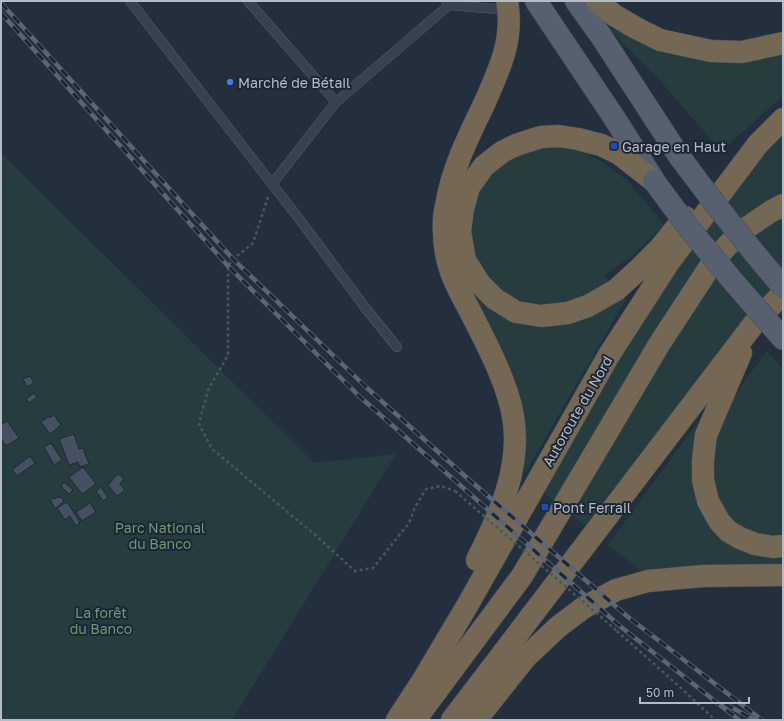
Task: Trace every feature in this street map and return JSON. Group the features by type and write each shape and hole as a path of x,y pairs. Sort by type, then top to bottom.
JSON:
{"highway":[{"path":"597,1 614,15 660,40 711,51 742,52 783,43"},
{"path":"467,606 470,575 493,527 507,492 513,469 515,444 514,416 505,387 491,353 451,273 445,248 444,218 450,186 458,162 500,67 508,34 507,6"},
{"name":"Autoroute du Nord","path":"397,720 423,680 467,606 609,355 669,262 758,144 783,119"},
{"path":"654,181 618,153 602,145 559,136 541,137 516,145 502,152 484,166 470,187 463,209 460,231 465,260 480,284 495,299 516,312 541,316 568,313 588,306 616,290 638,270 660,248 723,172 758,144"},
{"path":"415,720 522,576 660,343 711,265 742,231 783,205"},
{"path":"452,720 753,325 783,293"},
{"path":"753,325 706,435 703,460 703,480 708,501 719,521 728,531 755,544 773,547 783,546"},
{"path":"476,720 526,657 558,628 584,608 616,590 648,581 695,577 783,575"}],"main road":[{"path":"536,1 615,119 654,181 688,227 783,339"},
{"path":"576,1 601,36 679,156 715,204 783,287"}],"lane":[{"path":"130,1 397,347"},
{"path":"248,1 336,102"},
{"path":"272,184 336,102 447,3 507,6"}],"path":[{"path":"272,184 253,243 233,259 228,266 228,356 208,390 199,424 212,449 355,570 373,568 409,523 415,507 426,489 441,486 455,491 617,631 715,720"}],"green space":[{"path":"615,28 641,42 783,48 783,95 721,151 656,76 612,32"},
{"path":"783,132 783,280 743,320 585,526 543,492 615,359 675,270 753,164"},
{"path":"536,145 573,147 599,160 627,180 664,225 630,258 604,275 626,299 524,475 526,443 523,413 473,298 485,276 474,255 470,232 477,192 490,171"},
{"name":"Parc National du Banco","path":"1,153 314,463 396,454 232,720 1,720"},
{"path":"767,351 783,369 783,565 644,573 608,545 705,412 727,409 748,376"}],"building":[{"path":"30,376 34,383 27,387 23,379"},
{"path":"34,393 37,397 29,403 26,399"},
{"path":"54,415 61,425 50,434 41,422 49,416 50,418"},
{"path":"7,421 19,438 6,446 1,439 1,425"},
{"path":"74,434 79,449 83,448 89,464 80,467 78,462 69,465 59,439"},
{"path":"51,443 62,460 54,465 44,447"},
{"path":"30,456 35,463 17,476 12,470"},
{"path":"83,467 96,484 82,494 69,477"},
{"path":"118,474 124,478 120,484 125,490 117,496 108,485"},
{"path":"64,482 73,490 69,494 61,486"},
{"path":"101,487 108,498 103,501 96,491"},
{"path":"61,497 64,501 55,509 50,499"},
{"path":"67,502 80,522 76,526 70,516 65,520 57,508"},
{"path":"90,503 96,512 82,521 76,512"}],"railway":[{"path":"1,3 233,259 366,387 466,477 628,617 762,720"},
{"path":"1,13 228,266 359,396 621,627 739,720"},
{"path":"725,704 755,720"}],"place":[{"name":"Marché de Bétail","path":"230,82"},
{"name":"Garage en Haut","path":"614,146"},
{"name":"Pont Ferrail","path":"545,507"}],"park label":[{"name":"La forêt du Banco","path":"101,620"}]}
